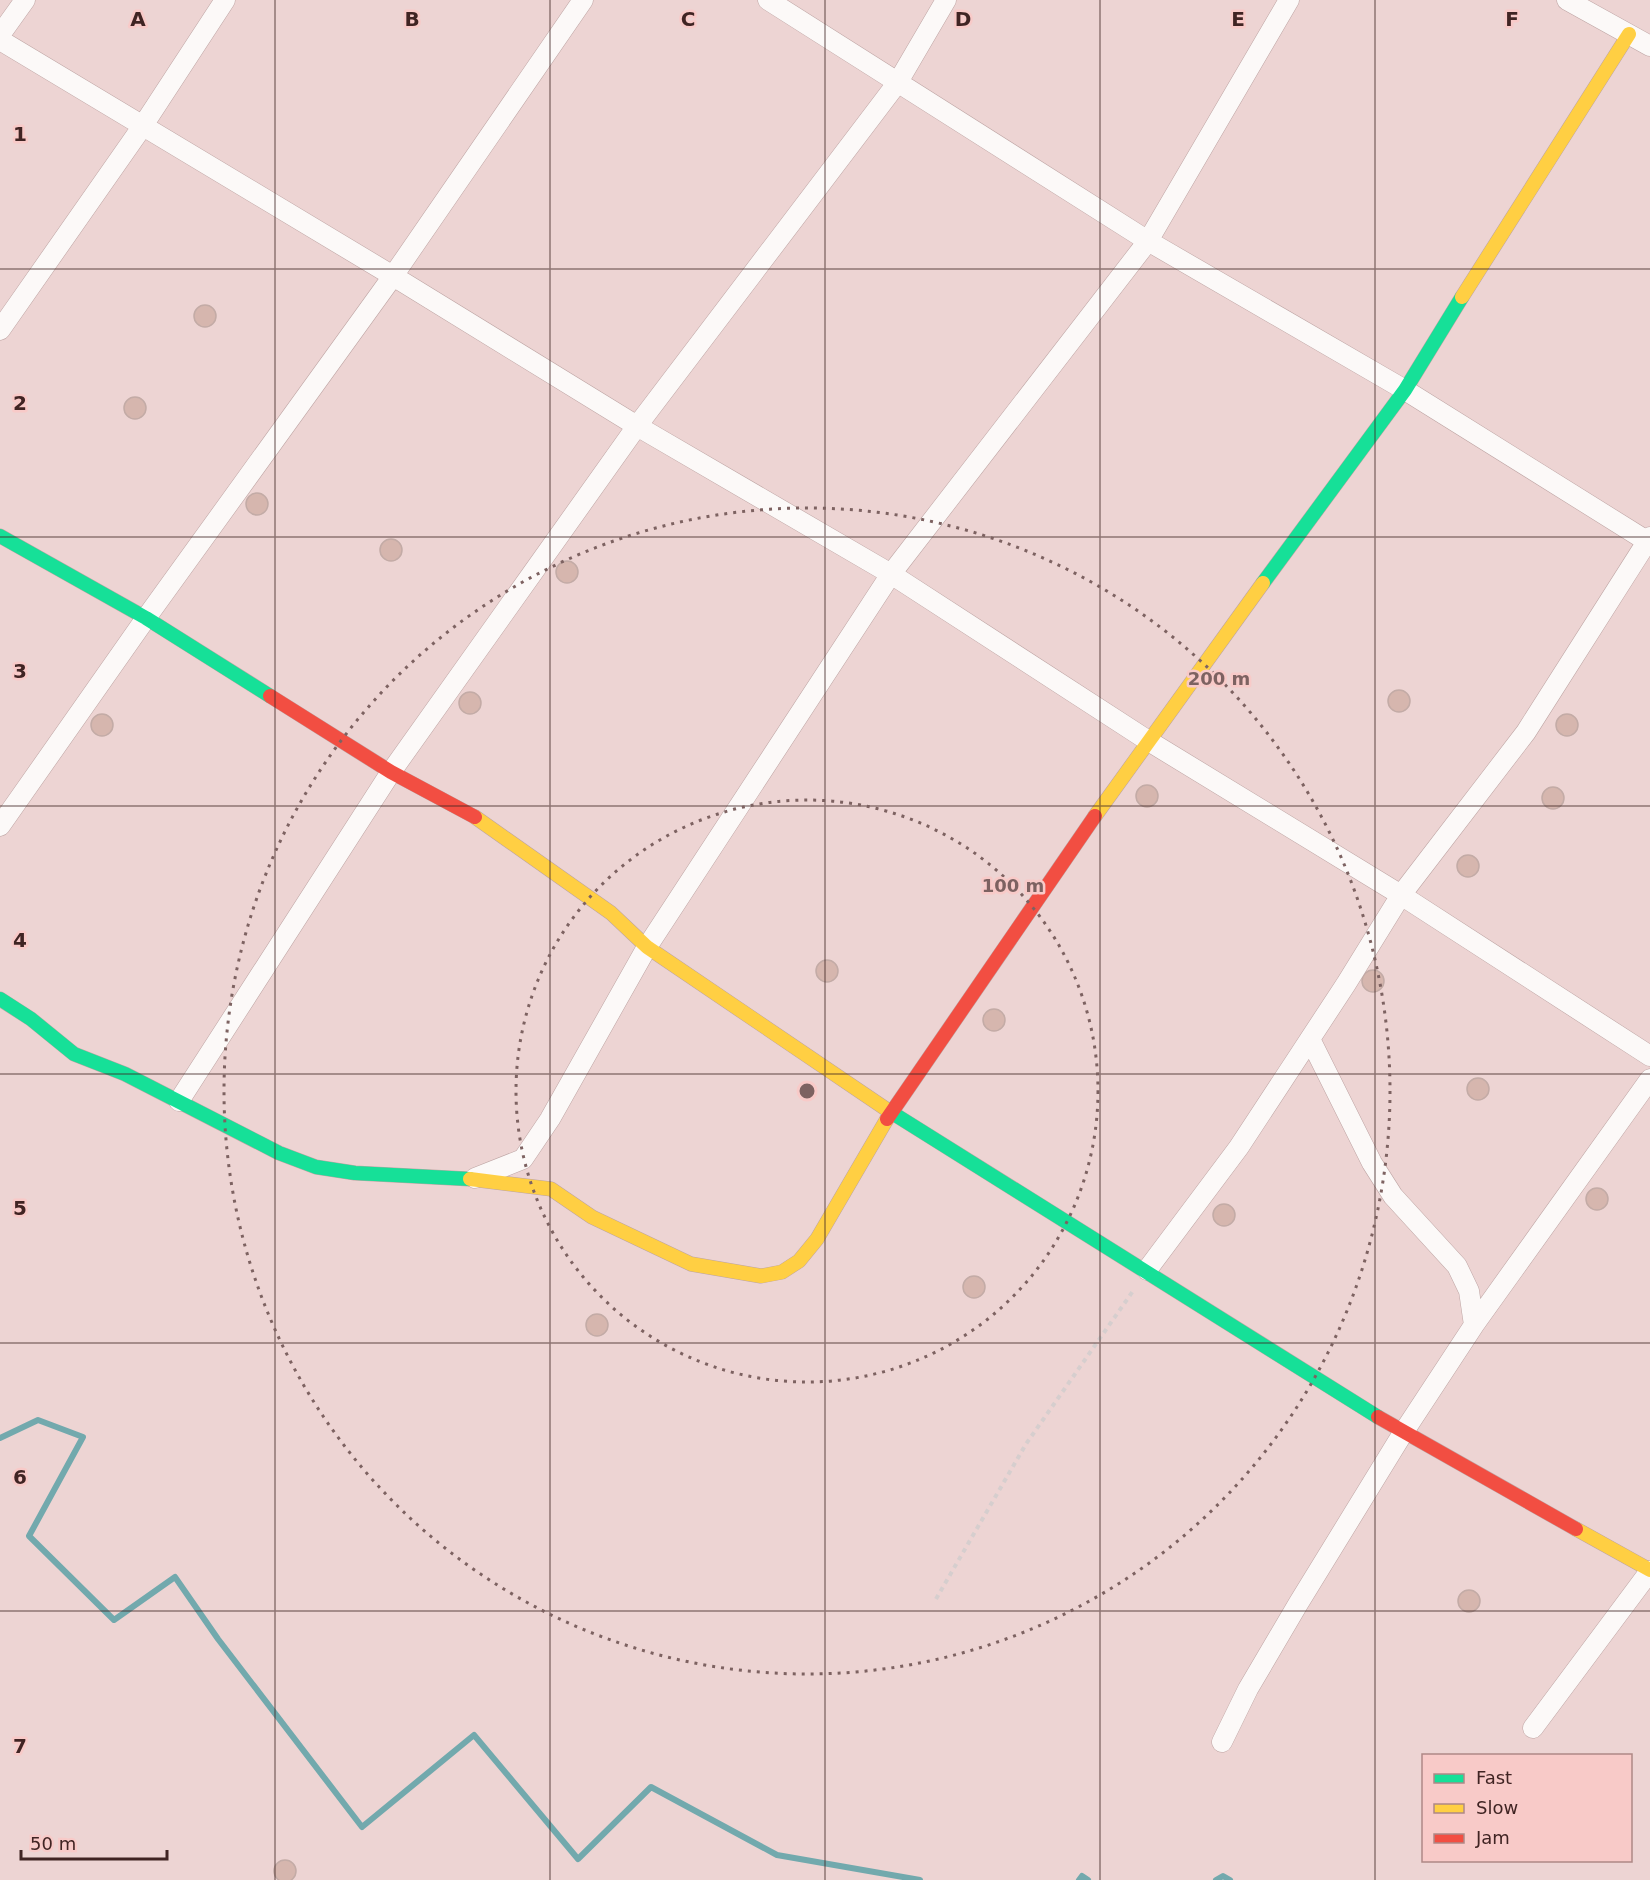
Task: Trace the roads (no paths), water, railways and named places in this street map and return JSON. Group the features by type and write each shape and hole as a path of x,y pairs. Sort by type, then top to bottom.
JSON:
{"street":[{"path":"25,0 0,37 142,126 393,276 637,426 891,574 1147,740 1401,895 1650,1056"},
{"path":"0,330 142,126 225,0"},
{"path":"0,826 146,618 393,276 583,0"},
{"path":"768,0 1148,241 1405,390 1649,540 1526,732 1401,895 1310,1040 1239,1147 1147,1270"},
{"path":"179,1101 391,772 637,426 898,82 946,0"},
{"path":"473,1179 523,1159 550,1119 647,947 891,574 1148,241 1289,0"},
{"path":"1567,0 1650,46"},
{"path":"0,999 31,1019 74,1054 179,1101 279,1152 316,1167 355,1173 473,1179 551,1189 592,1217 691,1264 761,1276 782,1272 799,1261 817,1239 891,1112 1147,740 1405,390 1494,244 1629,34"},
{"path":"0,536 146,618 391,772 482,820 611,913 647,947 891,1112 1147,1270 1403,1433 1650,1570 1533,1728"},
{"path":"1310,1040 1372,1163 1393,1196 1457,1266 1469,1291 1474,1325"},
{"path":"1222,1742 1248,1689 1403,1433 1474,1325 1650,1079"}],"waterway":[{"path":"0,1438 38,1420 83,1437 29,1536 114,1620 175,1577 218,1639 362,1827 474,1735 578,1859 651,1787 777,1855 920,1880"},
{"path":"1079,1880 1082,1876 1088,1880"},
{"path":"1216,1880 1223,1876 1230,1880"}]}
